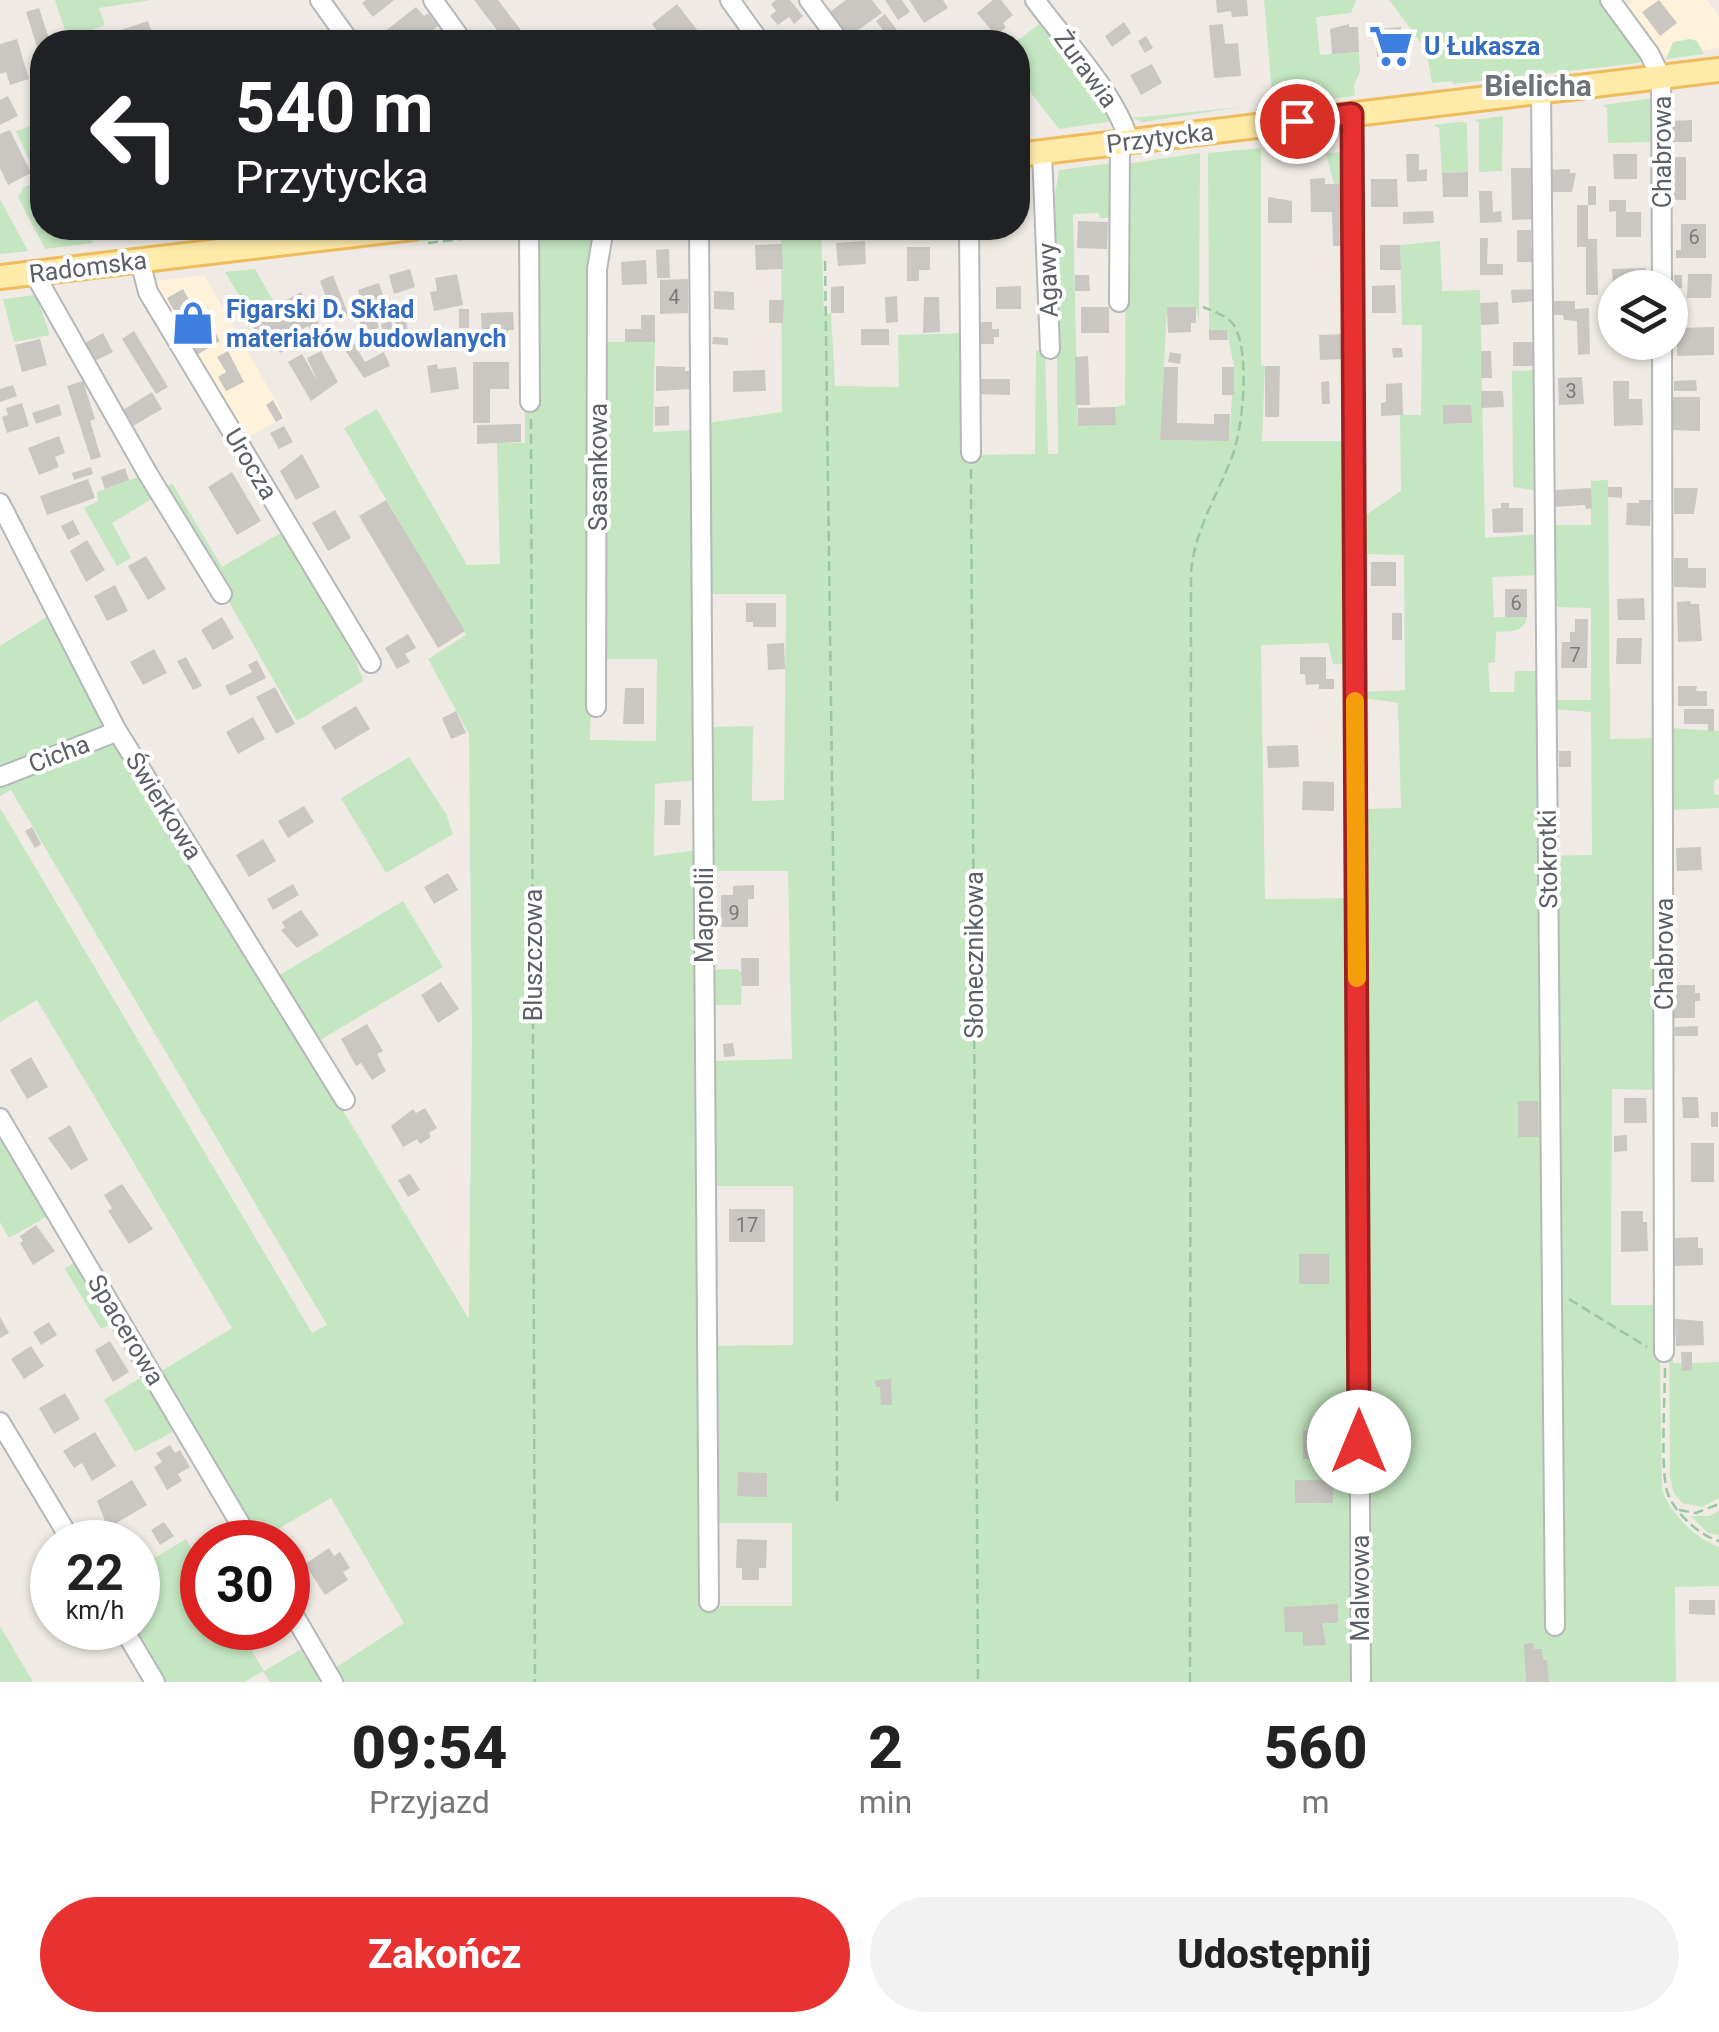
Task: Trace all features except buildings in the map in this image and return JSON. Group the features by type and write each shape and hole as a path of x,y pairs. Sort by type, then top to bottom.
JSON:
{"main road":[{"name":"Przytycka","path":"1030,154 1719,70"},
{"name":"Radomska","path":"0,277 314,240"}],"street":[{"path":"320,0 341,30"},
{"path":"432,0 454,30"},
{"path":"730,0 751,30"},
{"path":"809,0 831,30"},
{"name":"Żurawia","path":"1036,0 1108,96 1123,120 1125,142"},
{"path":"1610,0 1650,53 1661,77"},
{"name":"Chabrowa","path":"1661,77 1662,270"},
{"name":"Stokrotki","path":"1541,92 1555,1626"},
{"name":"Malwowa","path":"1352,114 1361,1682"},
{"path":"1118,302 1125,142"},
{"name":"Agawy","path":"1042,152 1050,349"},
{"path":"528,240 530,402"},
{"name":"Sasankowa","path":"596,707 597,269 602,240"},
{"name":"Magnolii","path":"700,240 709,1602"},
{"path":"969,240 971,454"},
{"name":"Urocza","path":"140,261 148,292 372,663"},
{"path":"34,273 148,474 222,594"},
{"name":"Chabrowa","path":"1662,360 1664,1352"},
{"name":"Świerkowa","path":"0,503 116,728 344,1100"},
{"name":"Cicha","path":"0,776 108,736 116,728"},
{"name":"Spacerowa","path":"0,1118 238,1520"},
{"path":"0,1422 59,1520"},
{"path":"310,1643 333,1682"},
{"path":"136,1650 156,1682"}],"path":[{"path":"825,261 838,1506"},
{"path":"1190,1682 1190,572 1193,548 1204,517 1234,452 1243,375 1240,339 1234,326 1221,314 1204,307"},
{"name":"Bluszczowa","path":"530,402 535,1682"},
{"name":"Słonecznikowa","path":"971,454 978,1682"},
{"path":"1552,1280 1570,1300 1637,1344 1664,1352 1666,1487 1678,1509 1703,1534 1719,1541"},
{"path":"1678,1509 1696,1513 1719,1504"}],"shaded area":[{"path":"1634,0 1707,0 1719,17 1719,48 1645,59 1614,15"},
{"path":"204,275 285,417 244,439 157,291 155,281"}],"green space":[{"path":"55,0 151,0 99,8 105,25 92,30 65,30"},
{"path":"1264,0 1356,0 1351,13 1316,17 1320,55 1359,52 1355,96 1273,105"},
{"path":"1389,0 1603,0 1645,59 1638,63 1453,84 1432,83 1426,49"},
{"path":"1028,1 1114,121 1059,129 1030,92 1030,31 1039,24 1024,4"},
{"path":"1697,41 1704,54 1666,59 1673,42"},
{"path":"1654,98 1652,142 1608,143 1607,108 1603,105"},
{"path":"1241,107 1143,122 1132,118"},
{"path":"1503,116 1502,171 1479,172 1479,123 1475,120"},
{"path":"1467,123 1468,172 1442,173 1439,128 1433,125"},
{"path":"30,126 30,162 16,131"},
{"path":"1261,148 1261,365 1265,366 1262,441 1348,441 1348,664 1333,664 1328,643 1261,645 1265,899 1361,898 1362,809 1401,808 1398,703 1364,698 1364,692 1405,690 1404,555 1362,554 1363,517 1401,491 1400,415 1421,415 1422,325 1402,325 1400,245 1440,241 1442,291 1480,290 1485,538 1540,534 1541,575 1492,577 1494,617 1527,617 1519,629 1496,632 1495,662 1488,663 1490,692 1514,692 1515,671 1541,671 1545,856 1592,855 1591,712 1550,709 1550,649 1557,642 1558,700 1591,700 1591,608 1551,607 1550,525 1591,525 1591,481 1608,480 1610,739 1659,738 1661,1090 1612,1089 1611,1305 1659,1305 1662,1489 1685,1524 1719,1547 1719,1586 1675,1587 1676,1682 339,1682 332,1670 404,1623 331,1498 294,1520 244,1520 160,1372 232,1328 37,1000 0,1022 0,808 312,1333 327,1325 11,790 0,796 0,782 120,742 469,1319 469,734 428,659 466,635 344,428 377,409 467,565 500,564 497,443 525,443 525,406 538,407 534,240 595,240 605,342 655,342 653,432 693,430 697,780 655,784 654,856 697,850 703,1606 792,1606 792,1523 716,1523 711,1346 793,1345 793,1186 711,1186 711,1061 792,1059 788,871 710,871 710,727 753,726 752,801 784,800 786,594 708,594 707,423 782,412 781,240 821,240 824,314 831,313 835,386 899,387 898,335 976,333 977,455 1035,454 1036,351 1045,350 1048,454 1058,454 1055,195 1059,170 1112,163 1111,218 1100,218 1099,213 1073,214 1078,426 1115,425 1115,407 1125,405 1126,164 1200,153 1199,322 1196,307 1167,307 1160,440 1229,441 1234,367 1227,331 1209,330 1208,153","holes":["1443,405 1471,405 1471,423 1444,424","595,560 603,659 657,659 656,741 590,740"]},
{"path":"1347,152 1347,184 1334,184 1326,153"},
{"path":"30,184 30,220 18,197"},
{"path":"0,199 28,251 0,254"},
{"path":"40,240 93,243 45,249"},
{"path":"255,269 279,311 256,324 225,272"},
{"path":"36,295 50,335 14,342 3,299"},
{"path":"1539,370 1540,491 1513,487 1512,371"},
{"path":"143,475 155,497 112,523 131,558 117,566 84,508 98,501 97,492"},
{"path":"172,483 222,567 284,531 347,635 363,681 297,721 165,490"},
{"path":"48,616 105,713 105,732 0,771 0,646"},
{"path":"1670,728 1719,731 1719,778 1714,781 1714,794 1719,795 1719,808 1670,810"},
{"path":"409,757 446,814 453,834 386,873 341,798"},
{"path":"403,901 443,967 315,1043 310,1036 312,1029 278,976"},
{"path":"737,969 742,973 741,1005 710,1005 710,970"},
{"path":"0,1127 48,1216 9,1238 0,1222"},
{"path":"77,1260 114,1322 101,1329 65,1269"},
{"path":"1672,1307 1673,1363 1682,1363 1682,1370 1692,1370 1692,1363 1719,1362 1719,1498 1702,1507 1682,1503 1674,1493 1670,1477"},
{"path":"145,1375 178,1429 135,1452 104,1400"},
{"path":"1719,1511 1719,1535 1708,1533 1691,1516 1709,1516"},
{"path":"180,1543 180,1650 251,1650 264,1671 300,1650 307,1650 327,1682 270,1682 263,1671 245,1682 159,1682 140,1650 160,1650 160,1555"},
{"path":"0,1626 33,1682 0,1682"}],"slow traffic":[{"path":"1355,701 1357,978"}],"place":[{"name":"U Łukasza","path":"1391,46"},
{"name":"Figarski D. Skład materiałów budowlanych","path":"193,323"}],"district":[{"name":"Bielicha","path":"1538,85"}],"route":[{"path":"1297,121 1352,114 1359,1442"}]}
